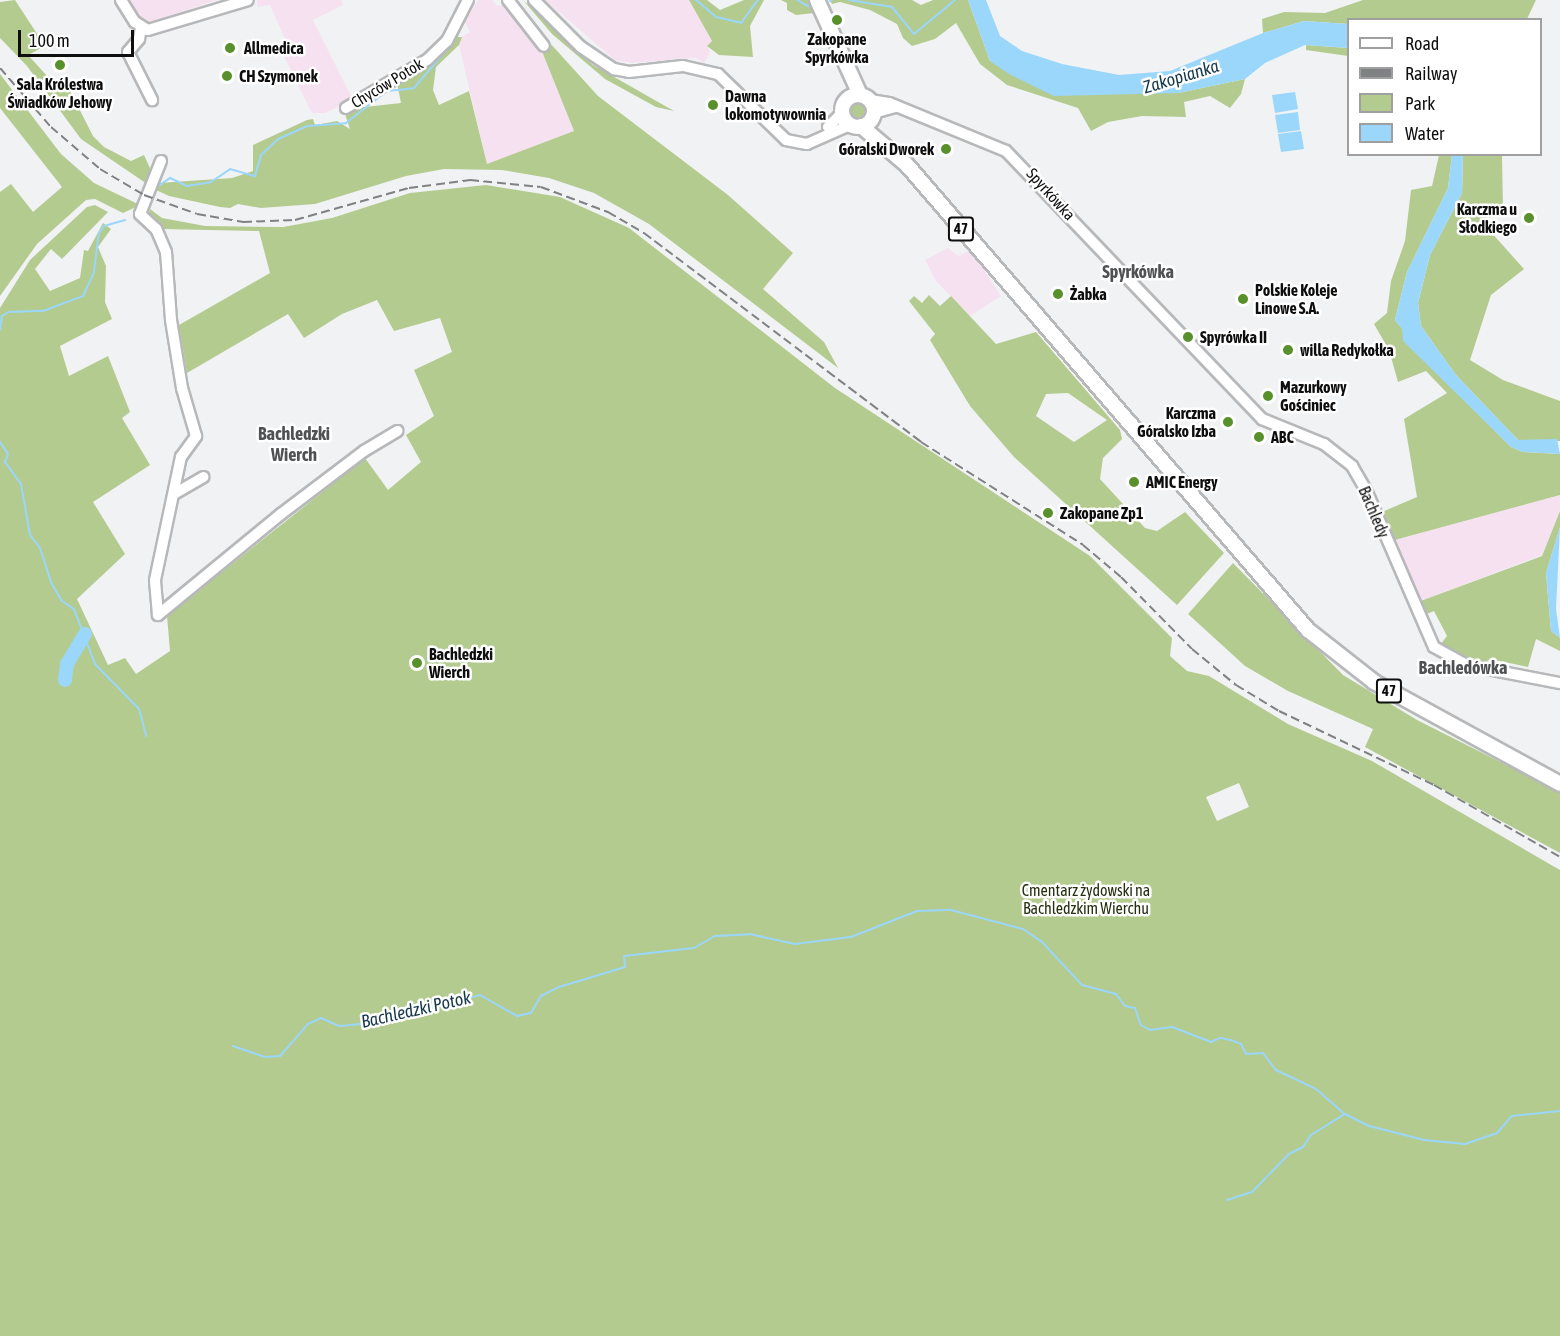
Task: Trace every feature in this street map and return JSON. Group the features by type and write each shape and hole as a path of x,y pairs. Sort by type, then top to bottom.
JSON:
{"main road":[{"path":"817,0 847,69 860,111"},
{"name":"47","path":"860,111 884,144 907,165 1308,630 1374,682 1560,784"}],"street":[{"path":"121,0 141,27 140,39 128,52 152,100"},
{"path":"141,27 164,26 248,0"},
{"name":"Chyców Potok","path":"346,108 427,60 447,40 468,0"},
{"path":"508,0 544,46"},
{"path":"534,0 581,47 614,69 628,72 682,66 704,69 730,83 780,136 807,144 860,111"},
{"name":"Spyrkówka","path":"860,111 895,106 968,132 1006,151 1175,327"},
{"path":"161,161 140,214 156,229 166,252 173,332 196,436 183,452 155,580 158,615 280,514 364,451 397,431"},
{"name":"Bachledy","path":"1175,327 1269,425 1324,444 1352,466 1366,489 1434,646 1467,664 1560,683"},
{"path":"174,494 203,477"}],"shaded area":[{"path":"131,0 217,0 148,23 138,15"},
{"path":"257,0 341,0 343,5 313,20 353,100 325,113 312,113 278,44 285,39 270,5 258,7"},
{"path":"478,0 492,0 498,6 505,4 523,31 527,29 541,49 574,131 487,164 459,45 460,38 470,32 465,22"},
{"path":"545,0 689,0 712,41 708,46 710,53 704,63 696,58 632,63 615,60"},
{"path":"948,248 958,256 971,250 1001,296 970,316 936,281 925,260"},
{"path":"1560,495 1560,511 1542,555 1418,602 1391,541"}],"green space":[{"path":"15,0 45,46 28,55 58,88 67,85 93,136 104,147 131,161 144,155 154,177 150,186 81,139 27,66 0,38 0,2"},
{"path":"523,0 593,65 674,111 656,107 605,79 552,34"},
{"path":"689,0 707,0 720,10 744,0 764,0 750,26 753,57 719,55 707,46 712,41"},
{"path":"781,0 808,0 814,13 796,15 787,10 787,3"},
{"path":"830,0 912,0 921,5 933,0 968,0 990,61 1178,93 1245,79 1241,94 1230,108 1210,96 1184,102 1186,117 1142,116 1108,122 1091,131 1078,108 1007,85 980,64 956,23 935,39 912,46 903,38 897,24 870,10 840,2 832,4"},
{"path":"1363,0 1536,0 1527,18 1347,18 1347,24 1304,21 1263,33 1262,19 1284,12 1325,13"},
{"path":"453,37 462,37 459,45 436,67 433,90 439,105 469,91 487,164 574,131 541,49 549,42 598,96 728,195 793,253 763,289 824,342 838,368 649,224 594,193 549,178 502,170 444,169 406,176 315,204 261,208 238,204 230,208 220,207 169,196 154,189 159,183 232,178 253,171 253,145 307,120 313,119 315,125 337,121 350,129 345,114 356,108 401,103 397,83"},
{"path":"1306,45 1347,48 1347,56 1306,50"},
{"path":"0,74 61,154 94,183 140,205 123,213 95,199 86,200 37,244 0,296 0,192 11,184 33,212 62,187 0,108"},
{"path":"854,102 862,102 867,107 865,118 854,120 849,115 849,107"},
{"path":"1439,156 1452,156 1448,188 1407,272 1395,320 1444,379 1511,447 1523,452 1560,454 1560,495 1391,541 1382,512 1417,497 1404,419 1447,393 1426,371 1398,382 1389,350 1374,324 1387,313 1391,281 1405,241 1411,190 1432,186"},
{"path":"1463,156 1502,156 1503,211 1482,222 1524,269 1491,295 1470,360 1503,380 1560,401 1560,441 1518,440 1456,375 1421,326 1418,303 1430,255 1462,193"},
{"name":"Cmentarz żydowski na Bachledzkim Wierchu","path":"486,185 560,197 629,228 835,388 1090,556 1172,638 1170,656 1187,671 1209,676 1288,724 1372,761 1560,870 1560,1336 0,1336 0,308 30,260 87,207 95,205 108,212 62,259 51,249 35,269 50,291 80,278 84,250 88,251 103,223 111,229 98,247 106,266 105,302 112,319 60,346 69,376 108,356 130,412 122,418 150,465 93,502 125,554 77,599 108,665 125,658 136,674 170,651 167,616 365,458 388,490 421,462 406,435 434,416 414,370 452,352 440,318 394,331 377,300 342,314 304,338 288,314 187,373 179,325 270,273 259,231 161,229 148,217 150,209 162,218 205,226 283,227 332,218 410,193","holes":["1239,783 1249,807 1217,821 1206,797"]},
{"path":"929,295 940,306 951,296 996,344 1036,332 1120,430 1122,439 1103,458 1100,479 1145,528 1157,531 1185,512 1224,553 1177,605 1014,457 970,406 930,340 935,334 909,301 914,296 922,303","holes":["1068,393 1107,420 1074,442 1036,416 1046,394"]},
{"path":"1560,511 1560,527 1546,573 1551,631 1560,638 1560,651 1536,639 1528,667 1490,659 1486,662 1447,651 1440,645 1447,636 1434,611 1424,615 1418,602 1542,556"},
{"path":"1233,563 1343,675 1417,720 1560,792 1560,853 1365,747 1373,729 1288,691 1245,666 1188,614"}],"water":[{"name":"Zakopianka","path":"968,0 986,0 1000,36 1022,51 1062,64 1119,75 1170,71 1263,33 1304,21 1347,24 1347,48 1305,45 1265,63 1245,79 1178,93 1054,96 1009,74 990,61"},
{"path":"1295,92 1298,109 1275,113 1272,95"},
{"path":"1298,112 1300,130 1278,133 1275,115"},
{"path":"1301,131 1304,149 1281,152 1278,134"},
{"path":"1452,156 1463,156 1462,193 1430,255 1418,303 1421,326 1456,375 1518,440 1557,439 1560,454 1523,452 1511,447 1403,341 1402,329 1395,320 1407,272 1448,188"},
{"path":"1560,527 1556,609 1560,638 1551,631 1546,573"}],"waterway":[{"name":"Chyców Potok","path":"696,0 716,17 741,23 758,0"},
{"name":"Chyców Potok","path":"797,0 808,6"},
{"name":"Chyców Potok","path":"849,0 892,7 914,34 955,0"},
{"name":"Chyców Potok","path":"451,45 456,37"},
{"name":"Chyców Potok","path":"157,187 170,178 187,186 211,182 230,169 255,176 261,155 278,139 307,126 346,123 387,91 414,88 449,47"},
{"name":"Chyców Potok","path":"0,330 2,316 9,312 43,311 83,296 94,272 99,233 104,226 125,220"},
{"path":"0,442 8,454 5,462 21,484 30,535 40,548 52,584 62,601 74,609 95,664 139,709 146,736"},
{"path":"65,680 67,664 85,634"},
{"name":"Bachledzki Potok","path":"233,1046 265,1057 280,1056 308,1024 321,1018 339,1026 375,1023 480,995 517,1016 531,1013 541,996 559,987 625,967 624,956 694,948 715,936 750,934 795,944 851,937 917,911 951,910 1023,929 1041,941 1082,985 1116,994 1125,1006 1135,1008 1141,1025 1150,1030 1172,1027 1211,1042 1220,1038 1231,1040 1241,1044 1246,1054 1263,1053 1276,1070 1316,1089 1345,1114 1369,1126 1424,1140 1465,1144 1497,1133 1512,1116 1560,1111"},
{"path":"1227,1200 1252,1192 1289,1154 1303,1147 1311,1135 1345,1114"}],"railway":[{"path":"0,68 51,127 100,169 144,195 197,214 243,222 295,220 409,188 470,180 541,187 608,212 644,233 921,442 1083,545 1121,577 1192,649 1236,685 1279,711 1434,785 1560,857"}],"place":[{"name":"Zakopane Spyrkówka","path":"837,20"},
{"name":"Allmedica","path":"230,48"},
{"name":"Sala Królestwa Świadków Jehowy","path":"60,65"},
{"name":"CH Szymonek","path":"227,76"},
{"name":"Dawna lokomotywownia","path":"713,105"},
{"name":"Góralski Dworek","path":"946,149"},
{"name":"Karczma u Słodkiego","path":"1529,218"},
{"name":"Żabka","path":"1058,294"},
{"name":"Polskie Koleje Linowe S.A.","path":"1243,299"},
{"name":"Spyrówka II","path":"1188,337"},
{"name":"willa Redykołka","path":"1288,350"},
{"name":"Mazurkowy Gościniec","path":"1268,396"},
{"name":"Karczma Góralsko Izba","path":"1228,422"},
{"name":"ABC","path":"1259,437"},
{"name":"AMIC Energy","path":"1134,482"},
{"name":"Zakopane Zp1","path":"1048,513"},
{"name":"Bachledzki Wierch","path":"417,663"}],"district":[{"name":"Spyrkówka","path":"1138,272"},
{"name":"Bachledzki Wierch","path":"294,445"},
{"name":"Bachledówka","path":"1463,668"}]}
